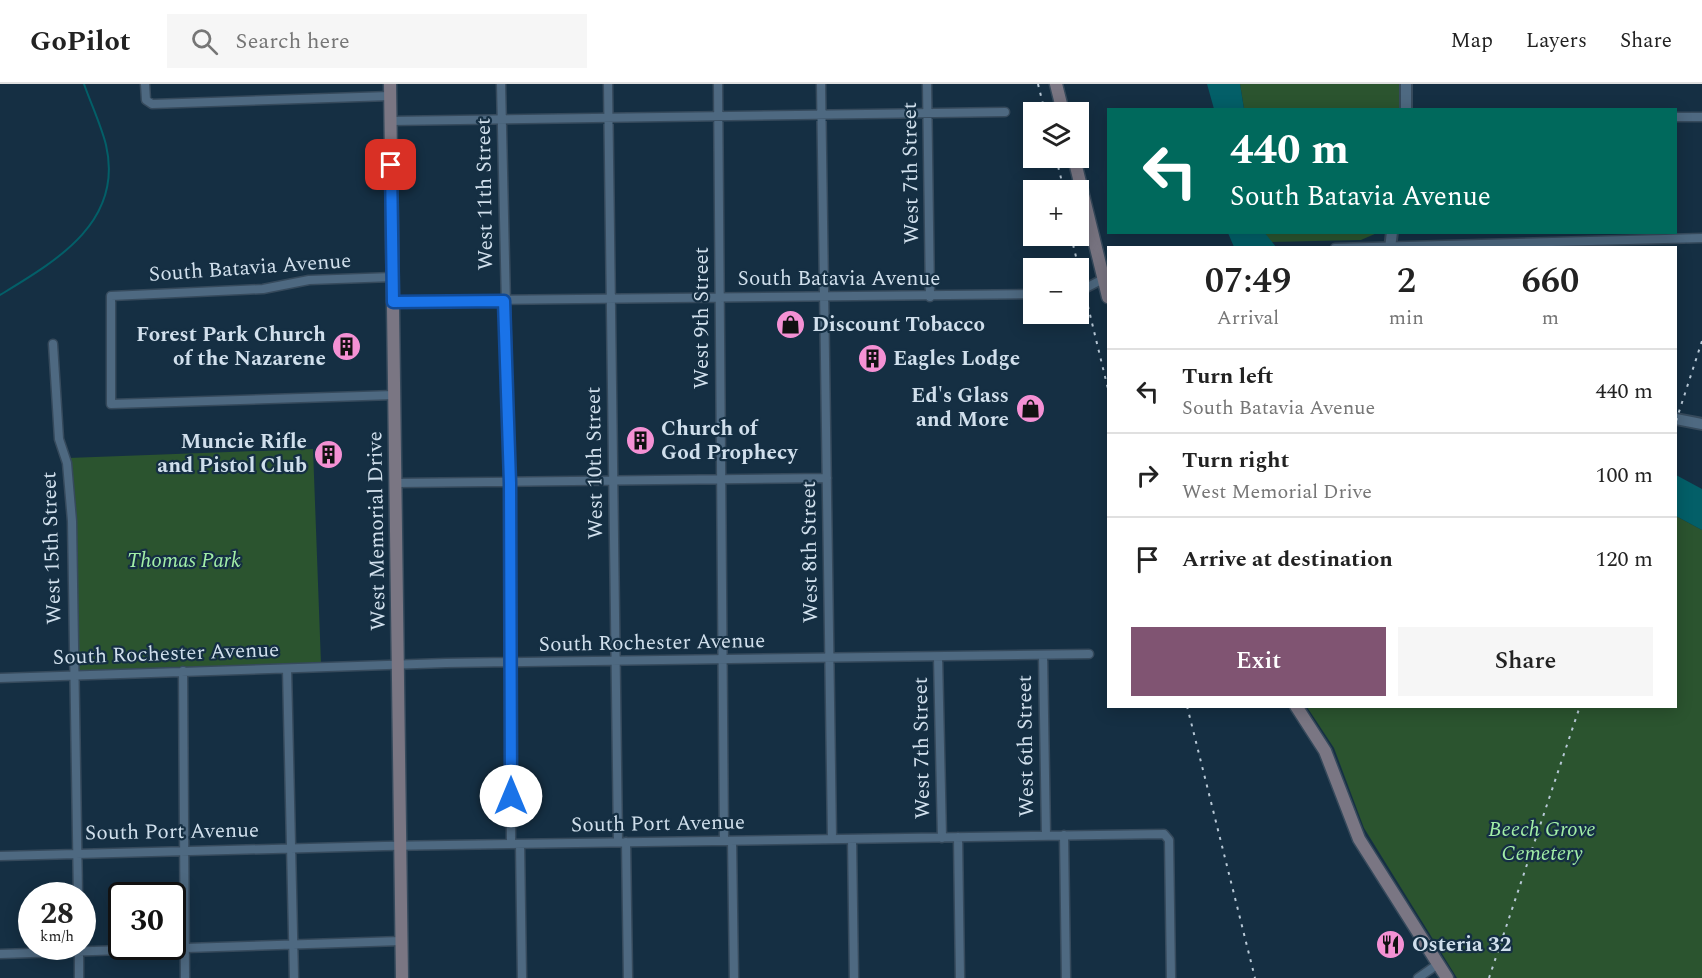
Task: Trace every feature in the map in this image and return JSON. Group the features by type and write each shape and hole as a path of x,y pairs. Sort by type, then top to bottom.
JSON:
{"main road":[{"path":"1056,84 1060,102"},
{"name":"West Memorial Drive","path":"390,90 402,978"},
{"path":"1077,168 1106,277"},
{"path":"1297,708 1325,751 1359,839 1447,978"}],"street":[{"path":"145,84 147,102 181,104 390,90"},
{"name":"West 11th Street","path":"501,84 504,301 510,483 511,663 522,978"},
{"name":"West 10th Street","path":"608,84 616,662 628,978"},
{"name":"West 9th Street","path":"718,84 722,659 734,978"},
{"name":"West 8th Street","path":"821,84 832,839"},
{"name":"West 7th Street","path":"927,84 930,297"},
{"path":"1406,84 1406,108"},
{"path":"390,121 1005,112"},
{"path":"1677,117 1702,117"},
{"path":"1425,246 1702,238"},
{"name":"South Batavia Avenue","path":"393,277 309,280 263,289 111,296 111,404 394,395"},
{"path":"1089,287 1106,277"},
{"name":"South Batavia Avenue","path":"393,302 1023,294"},
{"name":"West 15th Street","path":"53,344 59,439 67,463 72,521 78,882"},
{"path":"1677,419 1702,424"},
{"path":"396,483 827,478"},
{"name":"South Rochester Avenue","path":"0,678 399,664 1089,654"},
{"name":"West 6th Street","path":"1043,655 1046,836"},
{"name":"West 7th Street","path":"938,657 942,838"},
{"path":"287,669 294,978"},
{"path":"183,671 184,882"},
{"name":"South Port Avenue","path":"0,856 77,852 1164,834 1169,840 1171,978"},
{"name":"West 6th Street","path":"1064,835 1066,978"},
{"name":"West 7th Street","path":"958,837 960,978"},
{"path":"852,839 854,978"},
{"path":"186,949 401,941"},
{"path":"0,954 18,953"},
{"path":"79,960 79,978"},
{"path":"184,960 185,978"},
{"path":"1418,978 1438,964"}],"green space":[{"path":"1240,84 1399,84 1399,108 1244,108"},
{"path":"1266,234 1375,234 1361,240 1270,242"},
{"name":"Thomas Park","path":"313,449 321,664 77,671 76,529 68,458"},
{"name":"Beech Grove Cemetery","path":"1677,517 1702,530 1702,978 1457,978 1364,828 1334,748 1308,708 1677,708"}],"shaded area":[{"path":"1207,84 1240,84 1244,108 1214,108"},
{"path":"1228,234 1266,234 1275,246 1234,246"},
{"path":"1677,476 1702,489 1702,530 1677,517"}],"waterway":[{"path":"0,295 63,253 81,236 95,217 105,196 109,172 106,145 84,84"}],"railway":[{"path":"1038,84 1042,102"},
{"path":"1058,168 1062,180"},
{"path":"1073,246 1107,385"},
{"path":"1677,418 1702,341"},
{"path":"1188,708 1255,978"},
{"path":"1489,978 1579,708"}],"place":[{"name":"Discount Tobacco","path":"791,325"},
{"name":"Forest Park Church of the Nazarene","path":"347,347"},
{"name":"Eagles Lodge","path":"872,359"},
{"name":"Ed's Glass and More","path":"1030,408"},
{"name":"Church of God Prophecy","path":"640,441"},
{"name":"Muncie Rifle and Pistol Club","path":"328,454"},
{"name":"Osteria 32","path":"1391,945"}],"route":[{"path":"391,165 393,302 504,301 510,483 511,796"}]}
